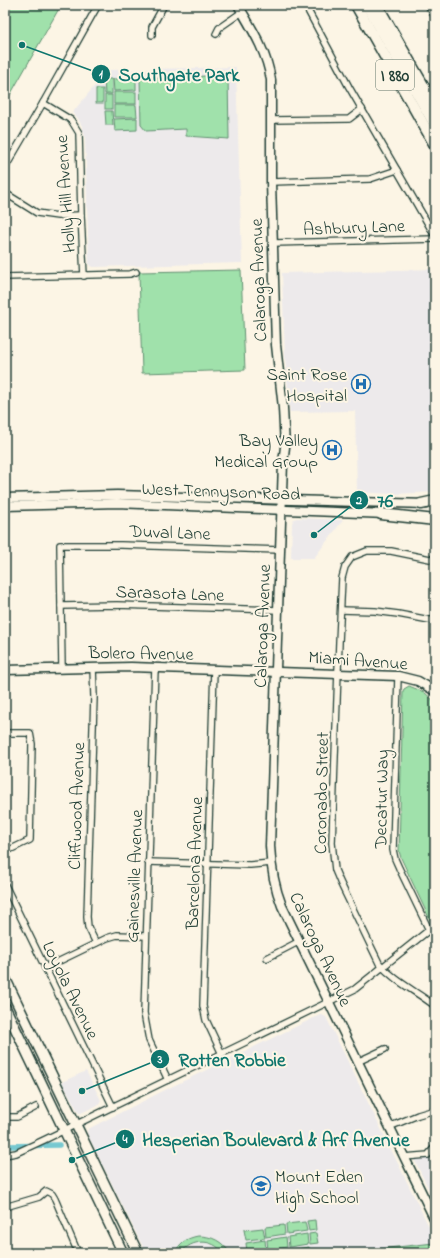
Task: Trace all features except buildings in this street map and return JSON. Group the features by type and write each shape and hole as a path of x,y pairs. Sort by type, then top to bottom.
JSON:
{"highway":[{"name":"I 880","path":"356,5 435,145"},
{"name":"I 880","path":"367,5 435,125"},
{"name":"I 880","path":"377,5 435,106"},
{"path":"421,504 435,503"},
{"path":"380,514 435,520"}],"main road":[{"path":"5,978 138,1253"},
{"path":"5,1007 123,1253"}],"street":[{"path":"5,168 44,103 98,5"},
{"path":"152,35 152,27 164,5"},
{"path":"305,5 435,236"},
{"path":"428,5 434,10 435,17"},
{"path":"216,34 219,28 240,8"},
{"name":"Calaroga Avenue","path":"240,8 260,42 268,65 271,86 271,182 276,345 284,428 270,846 271,863 277,894 298,942 435,1220"},
{"name":"Holly Hill Avenue","path":"44,103 71,120 79,133 84,276"},
{"path":"271,120 349,119 362,108"},
{"path":"271,182 370,179 397,170"},
{"path":"5,193 37,213 58,216 81,215"},
{"name":"Ashbury Lane","path":"273,243 435,239"},
{"path":"5,277 84,276 130,274 136,272"},
{"name":"West Tennyson Road","path":"5,498 117,495 421,504"},
{"name":"West Tennyson Road","path":"5,506 117,503 435,515"},
{"name":"Duval Lane","path":"61,606 60,545 121,545 280,550"},
{"name":"Coronado Street","path":"435,560 391,551 366,551 352,557 344,567 342,578 332,843 335,870 374,954 383,967 399,982 435,1006"},
{"name":"Sarasota Lane","path":"61,606 117,605 278,610"},
{"path":"61,606 62,668"},
{"path":"341,610 375,611 435,621"},
{"name":"Bolero Avenue","path":"5,670 94,667 276,672"},
{"name":"Cliffwood Avenue","path":"94,667 87,917 88,927 96,943"},
{"name":"Gainesville Avenue","path":"154,668 144,1018 149,1040 168,1080"},
{"name":"Barcelona Avenue","path":"214,670 203,1006 206,1020 222,1054"},
{"name":"Miami Avenue","path":"276,672 398,676 418,681 435,691"},
{"name":"Decatur Way","path":"398,676 393,850 399,868 429,930 435,935"},
{"path":"5,734 30,733 32,744 30,840 5,852"},
{"path":"148,862 250,865 271,863"},
{"name":"Loyola Avenue","path":"5,885 113,1107"},
{"path":"5,1155 27,1149 355,989 429,930"},
{"path":"45,968 96,943 116,936 146,936"},
{"path":"267,958 298,942"},
{"path":"357,1062 385,1049"},
{"path":"5,1117 16,1117 36,1107"},
{"path":"389,1127 418,1115 435,1110"},
{"path":"5,1132 6,1139"},
{"path":"404,1157 428,1154 435,1147"},
{"path":"5,1207 39,1196 46,1192 52,1194 56,1199 78,1253"}],"shaded area":[{"path":"236,67 242,263 90,266 85,137 82,126 77,117 72,113 108,70"},
{"name":"Saint Rose Hospital","path":"435,269 435,492 393,494 357,492 355,411 290,412 285,357 282,273"},
{"path":"294,519 343,520 314,558 291,558 292,523"},
{"name":"Mount Eden High School","path":"320,1015 326,1017 435,1239 435,1253 146,1253 87,1133 88,1129"},
{"path":"86,1071 101,1100 98,1105 79,1113 62,1082"},
{"path":"414,1159 435,1159 435,1202"}],"green space":[{"path":"5,5 61,5 5,104"},
{"path":"228,75 229,139 186,136 186,129 146,131 141,125 140,79"},
{"path":"104,79 112,79 112,94 105,94"},
{"path":"113,79 136,79 136,90 114,91"},
{"path":"96,89 103,89 103,103 96,103"},
{"path":"114,92 136,92 136,104 114,104"},
{"path":"105,95 112,95 112,109 105,109"},
{"path":"114,105 136,105 137,117 114,117"},
{"path":"105,111 112,111 113,125 106,125"},
{"path":"137,118 137,130 115,131 114,119"},
{"path":"241,270 245,370 142,373 139,272"},
{"path":"409,686 424,692 435,702 435,926 431,922 399,851 403,691"},
{"path":"315,1220 316,1230 309,1231 307,1221"},
{"path":"305,1222 307,1231 287,1234 286,1224"},
{"path":"284,1225 285,1234 266,1237 265,1227"},
{"path":"263,1228 265,1238 246,1240 244,1230"},
{"path":"316,1233 318,1243 310,1244 309,1234"},
{"path":"307,1234 308,1244 289,1247 288,1237"},
{"path":"198,1236 212,1238 220,1242 230,1253 223,1253 214,1245 202,1242 190,1245 181,1253 175,1253 179,1246 184,1242 190,1238"},
{"path":"286,1237 287,1247 268,1250 267,1240"},
{"path":"265,1240 266,1250 247,1253 246,1243"},
{"path":"434,1243 435,1253 360,1253 360,1251"},
{"path":"309,1247 310,1253 290,1253 290,1250"}],"waterway":[{"path":"5,1146 59,1145"}],"place":[{"name":"Southgate Park","path":"22,45"},
{"name":"Saint Rose Hospital","path":"361,384"},
{"name":"Bay Valley Medical Group","path":"332,450"},
{"name":"76","path":"314,535"},
{"name":"Rotten Robbie","path":"82,1091"},
{"name":"Hesperian Boulevard & Arf Avenue","path":"72,1160"},
{"name":"Mount Eden High School","path":"261,1186"}]}
